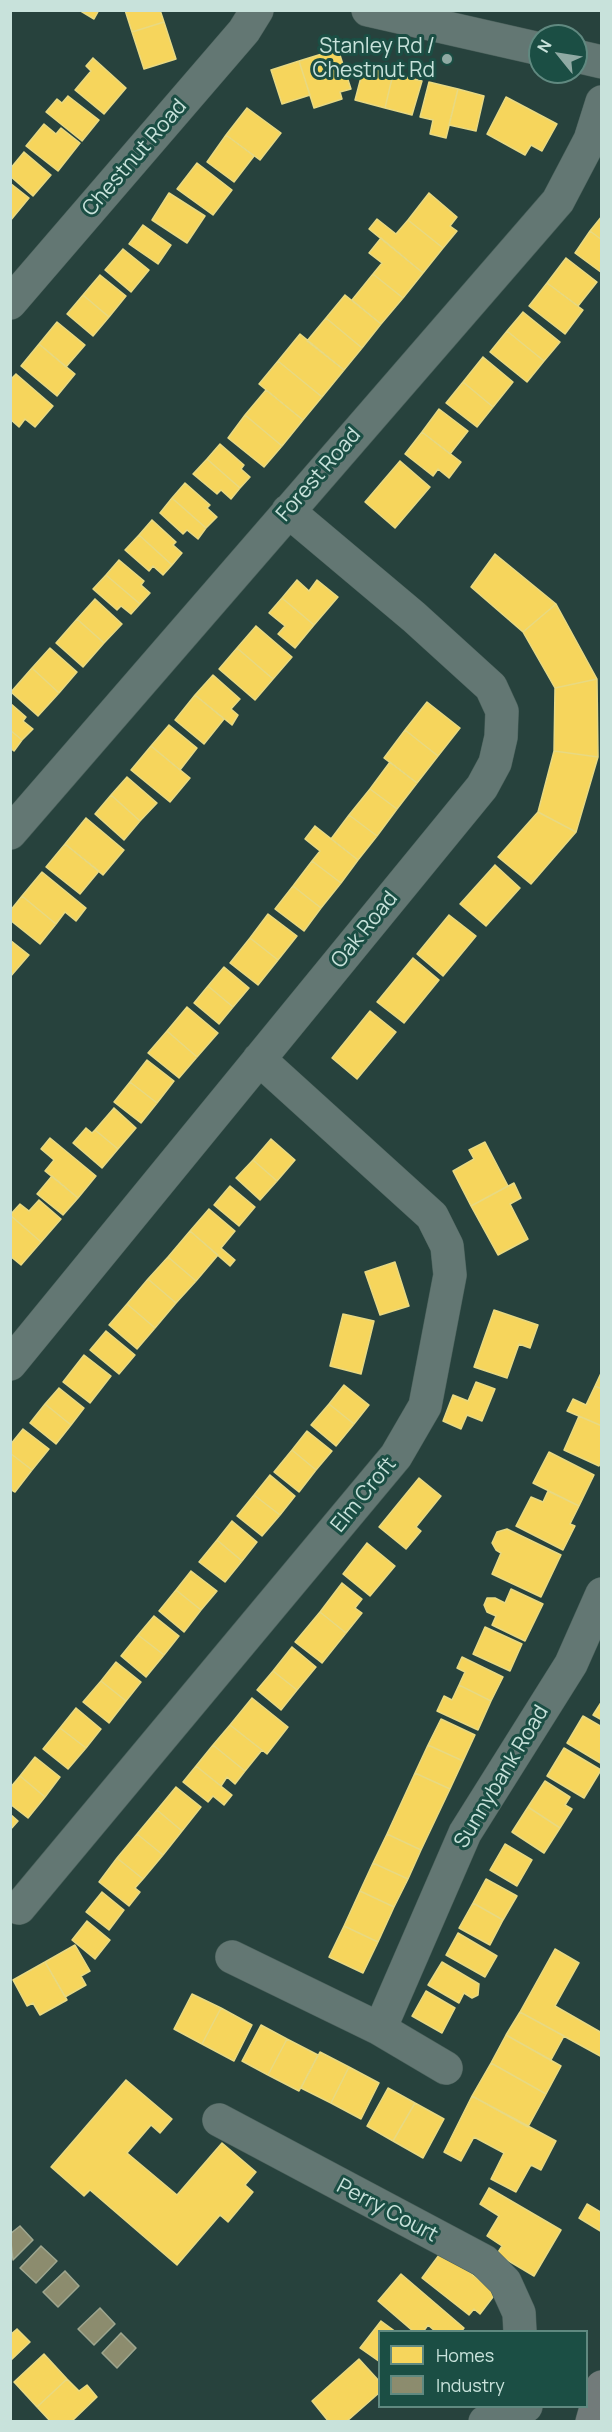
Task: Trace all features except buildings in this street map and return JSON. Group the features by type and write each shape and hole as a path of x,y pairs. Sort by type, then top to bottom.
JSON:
{"highway":[{"path":"591,2421 602,2387"}],"street":[{"name":"Chestnut Road","path":"10,303 244,31 257,10"},
{"path":"368,10 528,46"},
{"name":"Forest Road","path":"10,832 558,201 590,140 602,102"},
{"name":"Oak Road","path":"10,1364 482,787 495,763 502,711 491,687 414,617 288,511"},
{"name":"Elm Croft","path":"19,1908 396,1456 425,1406 450,1275 447,1246 432,1216 259,1059"},
{"name":"Sunnybank Road","path":"380,2029 465,1833 571,1664 602,1594"},
{"path":"232,1957 380,2029 446,2068"},
{"name":"Perry Court","path":"219,2120 484,2261 505,2282 519,2313 520,2330"},
{"path":"588,2388 602,2379"},
{"path":"485,2421 521,2408"}],"place":[{"name":"Stanley Rd / Chestnut Rd","path":"447,59"}]}
